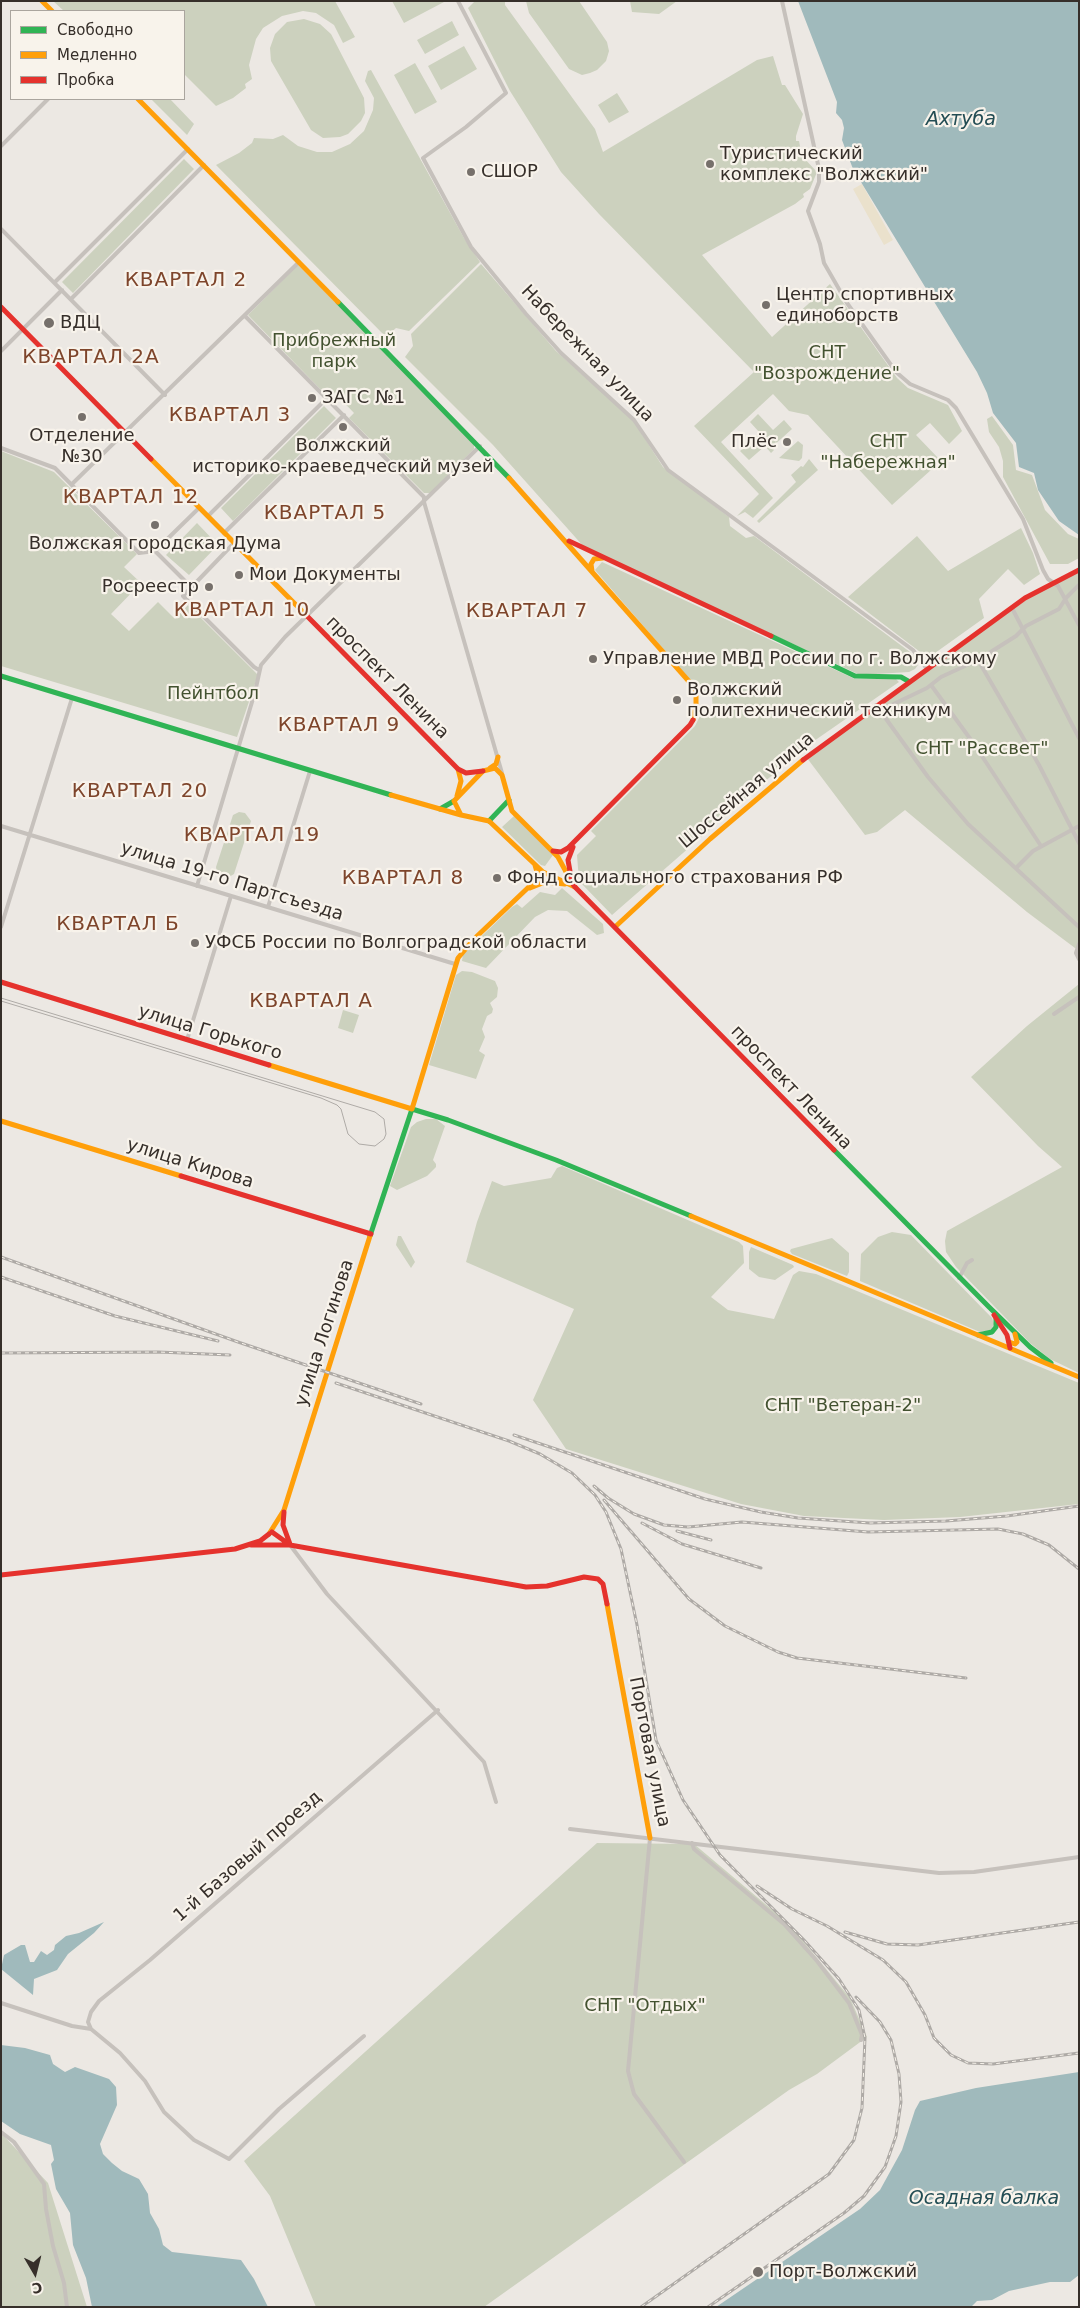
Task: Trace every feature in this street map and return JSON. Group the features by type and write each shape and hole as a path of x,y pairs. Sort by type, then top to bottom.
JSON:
{"street":[{"path":"42,1 51,10"},
{"name":"Набережная улица","path":"458,1 506,93 466,127 423,158 471,247 526,314 562,353 634,420 668,470 913,650 926,669"},
{"path":"782,1 820,169 819,182 808,211 820,244 824,263 847,303 896,372 908,383 948,400 956,408 1023,519 1043,570 1053,583 1058,586 1079,625"},
{"path":"1,146 47,100"},
{"path":"139,100 480,446 565,539 693,686 696,692 696,705 694,717 690,725 568,848 557,852 550,850"},
{"path":"55,282 188,149"},
{"path":"71,299 204,166"},
{"path":"1,229 165,395"},
{"path":"72,484 299,262"},
{"path":"1,351 62,290"},
{"name":"проспект Ленина","path":"1,307 458,769"},
{"path":"1,676 310,771 461,815 489,821 509,800 422,493 245,316"},
{"path":"208,516 327,398"},
{"path":"224,534 344,415"},
{"path":"197,886 261,665 277,644 308,616 480,446"},
{"path":"1,448 55,468 139,553 155,551 199,508"},
{"path":"565,539 856,676 901,677 908,681"},
{"path":"234,543 183,596 254,668 259,670"},
{"path":"155,551 191,587"},
{"path":"592,571 591,564 594,560 604,558"},
{"name":"Шоссейная улица","path":"614,927 739,814 806,757 908,681 1012,608 1053,583 1079,570"},
{"path":"881,710 931,685 941,677 978,660 1016,636 1023,628 1059,609 1079,585"},
{"path":"1012,608 1079,738"},
{"path":"978,660 1039,765 1079,843"},
{"path":"931,685 974,744 1041,846"},
{"path":"1,927 72,698"},
{"path":"876,705 937,789 968,824 1079,927"},
{"path":"440,809 457,797 483,772 496,764 498,757"},
{"path":"490,768 495,768 502,774"},
{"path":"458,769 466,773 483,772"},
{"path":"458,769 461,781 456,808 461,815"},
{"path":"268,908 310,771"},
{"name":"проспект Ленина","path":"509,800 512,811 558,857 574,887 959,1278 1030,1347 1058,1369"},
{"name":"проспект Ленина","path":"489,821 543,872 574,887"},
{"name":"улица 19-го Партсъезда","path":"1,826 455,964"},
{"path":"1016,868 1041,846 1079,826"},
{"path":"518,897 542,882 556,882 574,887 568,860 570,850 582,834"},
{"path":"518,897 534,882 537,872 535,865"},
{"path":"187,1040 231,896"},
{"name":"улица Логинова","path":"1,1575 249,1546 260,1542 272,1532 284,1510 412,1109 455,964 467,946 518,897"},
{"path":"1079,944 1076,953 1079,959"},
{"name":"улица Горького","path":"1,982 467,1126 556,1160 977,1335"},
{"path":"1054,1014 1079,997"},
{"name":"улица Кирова","path":"1,1121 371,1234"},
{"path":"959,1278 972,1260"},
{"name":"проспект Ленина","path":"989,1307 1009,1342 1010,1348"},
{"path":"977,1335 992,1332 996,1327 996,1317"},
{"path":"1009,1342 1015,1344 1017,1342 1012,1328"},
{"path":"977,1335 1079,1378"},
{"path":"284,1510 283,1525 290,1544 327,1594 438,1710 484,1762 496,1802"},
{"name":"Портовая улица","path":"272,1532 290,1544 526,1587 547,1586 584,1577 598,1578 603,1584 650,1838 952,1874 1079,1857"},
{"path":"249,1546 290,1544"},
{"name":"1-й Базовый проезд","path":"91,2029 88,2022 99,2001 150,1960 438,1710"},
{"path":"570,1829 650,1838 628,2071 634,2094 684,2162"},
{"path":"692,1843 694,1849 784,1924 817,1962 848,2003 862,2035 861,2040"},
{"path":"1,2003 72,2026 91,2029 120,2053 145,2081 164,2112 194,2140 229,2159 279,2109 364,2036"},
{"path":"1,2132 14,2142 44,2184 46,2209 53,2246 64,2283 68,2307"}],"green space":[{"path":"53,1 335,1 355,37 343,43 334,25 316,13 303,11 282,16 263,28 256,39 249,65 252,79 245,84 246,88 233,98 216,106 185,75 185,10 63,10"},
{"path":"392,1 444,1 444,2 404,23"},
{"path":"475,1 505,1 505,5 595,129 603,152 757,60 773,56 782,85 785,85 803,114 796,141 799,141 802,156 817,172 810,189 795,204 702,255 772,337 830,284 897,378 908,388 948,405 962,431 949,444 930,423 916,435 941,461 892,505 808,415 789,411 773,394 721,442 773,498 753,518 745,512 737,516 759,494 694,426 754,372 599,214 561,172 510,91 468,8"},
{"path":"526,1 579,1 607,42 609,51 606,61 597,70 582,75 569,69 529,13"},
{"path":"630,1 677,1 659,14 632,12"},
{"path":"304,19 320,24 331,34 364,98 365,113 361,121 348,134 340,137 323,138 311,130 271,61 270,48 275,34 287,22"},
{"path":"452,21 459,35 425,54 417,40"},
{"path":"464,46 477,69 441,90 428,66"},
{"path":"415,63 437,102 415,114 394,75"},
{"path":"371,70 464,238 480,262 409,331 396,328 386,337 216,165 239,153 252,143 254,138 273,139 283,135 298,146 317,152 332,152 350,144 364,131 373,110 374,98 365,81 368,71"},
{"path":"617,93 629,112 609,123 598,105"},
{"path":"152,100 171,100 194,124 187,135"},
{"path":"184,159 194,169 73,293 62,282"},
{"path":"481,264 556,351 633,420 663,467 729,517 730,526 746,538 754,536 910,652 915,657 918,665 915,669 909,672 860,675 584,547 493,445 405,357 413,346 411,334"},
{"name":"Прибрежный парк","path":"298,265 474,442 474,449 430,493 424,493 349,418 354,413 330,388 324,393 248,315"},
{"path":"324,406 336,418 233,521 221,508"},
{"path":"758,414 773,430 784,420 792,429 772,447 774,450 771,453 765,446 749,460 740,451 760,433 750,422"},
{"path":"992,416 1013,445 1016,470 1032,475 1045,510 1068,534 1079,539 1079,558 1068,564 1050,564 1003,477 1003,461 999,447 989,432 987,419"},
{"path":"798,441 803,445 802,458 799,461 779,458"},
{"name":"Пейнтбол","path":"1,451 54,472 137,554 124,567 141,583 111,614 129,631 158,602 175,619 188,605 258,675 237,737 1,666"},
{"path":"809,459 818,470 759,523 757,521 796,482 791,475 801,466 803,467"},
{"path":"197,523 218,545 189,575 166,555"},
{"path":"1021,528 1033,553 1040,574 1024,585 1008,569 979,599 984,618 928,658 848,597 917,536 948,571"},
{"path":"602,562 855,679 896,679 899,682 801,750 612,915 579,881 577,855 596,836 591,831 695,726 701,714 709,714 713,709 712,698 709,694 697,688 595,570"},
{"name":"СНТ \"Рассвет\"","path":"1079,571 1079,951 1027,912 905,810 877,832 865,835 807,758 1036,593"},
{"path":"239,812 245,813 251,821 234,874 229,877 222,877 217,873 216,867 233,815"},
{"path":"514,816 553,855 545,866 541,865 502,827"},
{"path":"562,888 603,924 604,933 597,935 567,911 548,910 535,917 486,968 462,961 463,954 512,907 517,904 522,908 540,892 555,895"},
{"path":"462,971 472,972 495,981 498,988 497,997 490,1003 493,1009 492,1013 487,1016 482,1029 485,1037 479,1051 485,1055 476,1079 429,1065 456,975"},
{"path":"1079,984 1079,1373 1050,1359 1030,1343 956,1267 946,1252 945,1241 947,1231 1062,1167 1038,1146 971,1077 1027,1026"},
{"path":"343,1010 359,1015 353,1033 338,1028"},
{"path":"426,1119 436,1119 445,1126 433,1160 436,1167 427,1176 397,1190 390,1186 411,1127 417,1122"},
{"name":"СНТ \"Ветеран-2\"","path":"562,1166 739,1242 743,1246 744,1263 711,1297 728,1310 774,1319 793,1275 799,1271 816,1274 1079,1383 1079,1504 960,1517 884,1520 804,1516 741,1504 566,1449 533,1400 574,1309 466,1262 477,1222 492,1181 504,1186 551,1178 557,1168"},
{"path":"892,1232 911,1235 992,1318 994,1324 991,1330 980,1332 860,1281 861,1254 878,1237"},
{"path":"398,1236 401,1236 415,1262 411,1268 396,1245"},
{"path":"832,1238 849,1253 849,1272 847,1276 792,1254 790,1251 791,1249"},
{"path":"751,1247 794,1267 775,1280 759,1277 749,1269 749,1252"},
{"name":"СНТ \"Отдых\"","path":"597,1843 694,1844 789,1924 850,1998 867,2037 817,2074 789,2090 484,2307 316,2307 270,2196 244,2161"},
{"path":"1,2133 48,2183 87,2307 1,2307"}],"sand":[{"path":"862,184 893,240 884,245 853,189"}],"water":[{"name":"Ахтуба","path":"798,1 1079,1 1079,535 1059,521 1038,490 1034,473 1019,467 1016,443 993,413 987,393 977,372 853,169 842,140 844,128 842,120 836,113 837,102"},
{"path":"104,1922 94,1933 68,1954 57,1970 34,1979 33,1995 1,1969 4,1955 21,1945 25,1945 30,1962 34,1962 41,1951 47,1955 66,1936 79,1933"},
{"path":"1,2045 25,2048 50,2055 53,2064 65,2072 75,2067 109,2079 116,2087 117,2105 100,2144 103,2154 122,2171 139,2179 148,2194 150,2213 159,2229 163,2245 172,2252 241,2260 254,2279 268,2307 92,2307 86,2278 73,2245 70,2213 56,2189 51,2164 54,2160 51,2145 20,2134 1,2121"},
{"name":"Осадная балка","path":"1079,2072 1079,2275 1070,2282 1050,2282 1009,2291 992,2300 977,2301 971,2307 716,2307 860,2209 880,2190 902,2150 915,2110 920,2101 976,2088"}],"tram line":[{"path":"1,998 375,1112 384,1119 386,1134 384,1139 375,1146 359,1144 348,1134 341,1109 337,1105 321,1098 1,1001"}],"railway":[{"path":"1,1257 238,1342 421,1404"},
{"path":"1,1277 115,1316 218,1341"},
{"path":"1,1353 158,1352 230,1355"},
{"path":"336,1383 509,1441 540,1454 572,1473 595,1495 606,1512 621,1549 637,1625 656,1740 683,1800 720,1855 804,1940 839,1979 859,2010 865,2038 862,2108 854,2140 829,2174 641,2307"},
{"path":"514,1435 705,1499 761,1512 798,1518 870,1523 946,1521 1007,1516 1079,1506"},
{"path":"594,1486 608,1498 634,1514 664,1525 688,1527 742,1522 868,1532 998,1529 1023,1534 1049,1545 1079,1569"},
{"path":"604,1500 689,1599 725,1626 778,1652 797,1658 966,1678"},
{"path":"642,1523 682,1544 761,1568"},
{"path":"677,1531 711,1540"},
{"path":"757,1886 792,1909 827,1926 883,1960 906,1982 925,2015 934,2038 951,2055 968,2063 993,2064 1079,2053"},
{"path":"845,1932 887,1944 918,1945 1079,1922"},
{"path":"708,2307 844,2213 864,2196 885,2167 896,2136 901,2102 899,2074 891,2040 880,2022 856,1997"}],"traffic: fast":[{"path":"338,302 509,478"},
{"path":"771,636 855,676 901,677 908,681"},
{"path":"1,676 391,795"},
{"path":"489,821 509,800"},
{"path":"440,809 454,801"},
{"path":"370,1236 412,1109 448,1120 556,1160 691,1216"},
{"path":"834,1150 989,1307 1030,1347 1051,1363"},
{"path":"978,1335 992,1332 996,1327 996,1319"}],"traffic: slow":[{"path":"42,1 51,10"},
{"path":"139,100 338,302"},
{"path":"151,459 307,616"},
{"path":"509,478 693,686 696,692 693,720"},
{"path":"592,571 591,564 594,559 603,558"},
{"path":"490,768 496,764 498,757"},
{"path":"615,927 710,839 803,760"},
{"path":"571,881 558,857 512,811 502,775 495,768 483,771 454,801 461,815 489,821 543,872 575,887"},
{"path":"457,796 461,781 458,769"},
{"path":"391,795 461,815"},
{"path":"269,1065 412,1109 458,958 473,940 534,882 537,872 535,865"},
{"path":"530,888 545,882 565,884"},
{"path":"1,1121 181,1176"},
{"path":"691,1216 1079,1377"},
{"path":"269,1534 284,1510 370,1236"},
{"path":"1009,1342 1015,1344 1017,1342 1015,1334"},
{"path":"607,1604 650,1838"}],"traffic: jam":[{"path":"1,307 151,459"},
{"path":"569,541 771,636"},
{"path":"803,760 1025,598 1079,570"},
{"path":"307,616 458,769 466,773 483,771"},
{"path":"553,851 561,852 568,848 693,720"},
{"path":"571,877 568,860 573,847"},
{"path":"571,881 834,1150"},
{"path":"1,982 269,1065"},
{"path":"181,1176 371,1234"},
{"path":"994,1315 1007,1335 1010,1348"},
{"path":"284,1512 283,1525 290,1544"},
{"path":"272,1532 290,1545 526,1587 547,1586 584,1577 598,1579 603,1584 607,1604"},
{"path":"1,1575 235,1549 260,1541 269,1534"},
{"path":"251,1545 290,1545"}],"place":[{"name":"Туристический комплекс \"Волжский\"","path":"710,164"},
{"name":"СШОР","path":"471,172"},
{"name":"Центр спортивных единоборств","path":"766,305"},
{"name":"ВДЦ","path":"49,323"},
{"name":"ЗАГС №1","path":"312,398"},
{"name":"Отделение №30","path":"82,417"},
{"name":"Волжский историко-краеведческий музей","path":"343,427"},
{"name":"Плёс","path":"787,442"},
{"name":"Волжская городская Дума","path":"155,525"},
{"name":"Мои Документы","path":"239,575"},
{"name":"Росреестр","path":"209,587"},
{"name":"Управление МВД России по г. Волжскому","path":"593,659"},
{"name":"Волжский политехнический техникум","path":"677,700"},
{"name":"Фонд социального страхования РФ","path":"497,878"},
{"name":"УФСБ России по Волгоградской области","path":"195,943"},
{"name":"Порт-Волжский","path":"758,2272"}],"district":[{"name":"КВАРТАЛ 2","path":"186,281"},
{"name":"КВАРТАЛ 2А","path":"91,358"},
{"name":"КВАРТАЛ 3","path":"230,416"},
{"name":"КВАРТАЛ 12","path":"131,498"},
{"name":"КВАРТАЛ 5","path":"325,514"},
{"name":"КВАРТАЛ 10","path":"242,611"},
{"name":"КВАРТАЛ 7","path":"527,612"},
{"name":"КВАРТАЛ 9","path":"339,726"},
{"name":"КВАРТАЛ 20","path":"140,792"},
{"name":"КВАРТАЛ 19","path":"252,836"},
{"name":"КВАРТАЛ 8","path":"403,879"},
{"name":"КВАРТАЛ Б","path":"118,925"},
{"name":"КВАРТАЛ А","path":"311,1002"}],"park label":[{"name":"СНТ \"Возрождение\"","path":"827,363"},
{"name":"СНТ \"Набережная\"","path":"888,452"}]}
